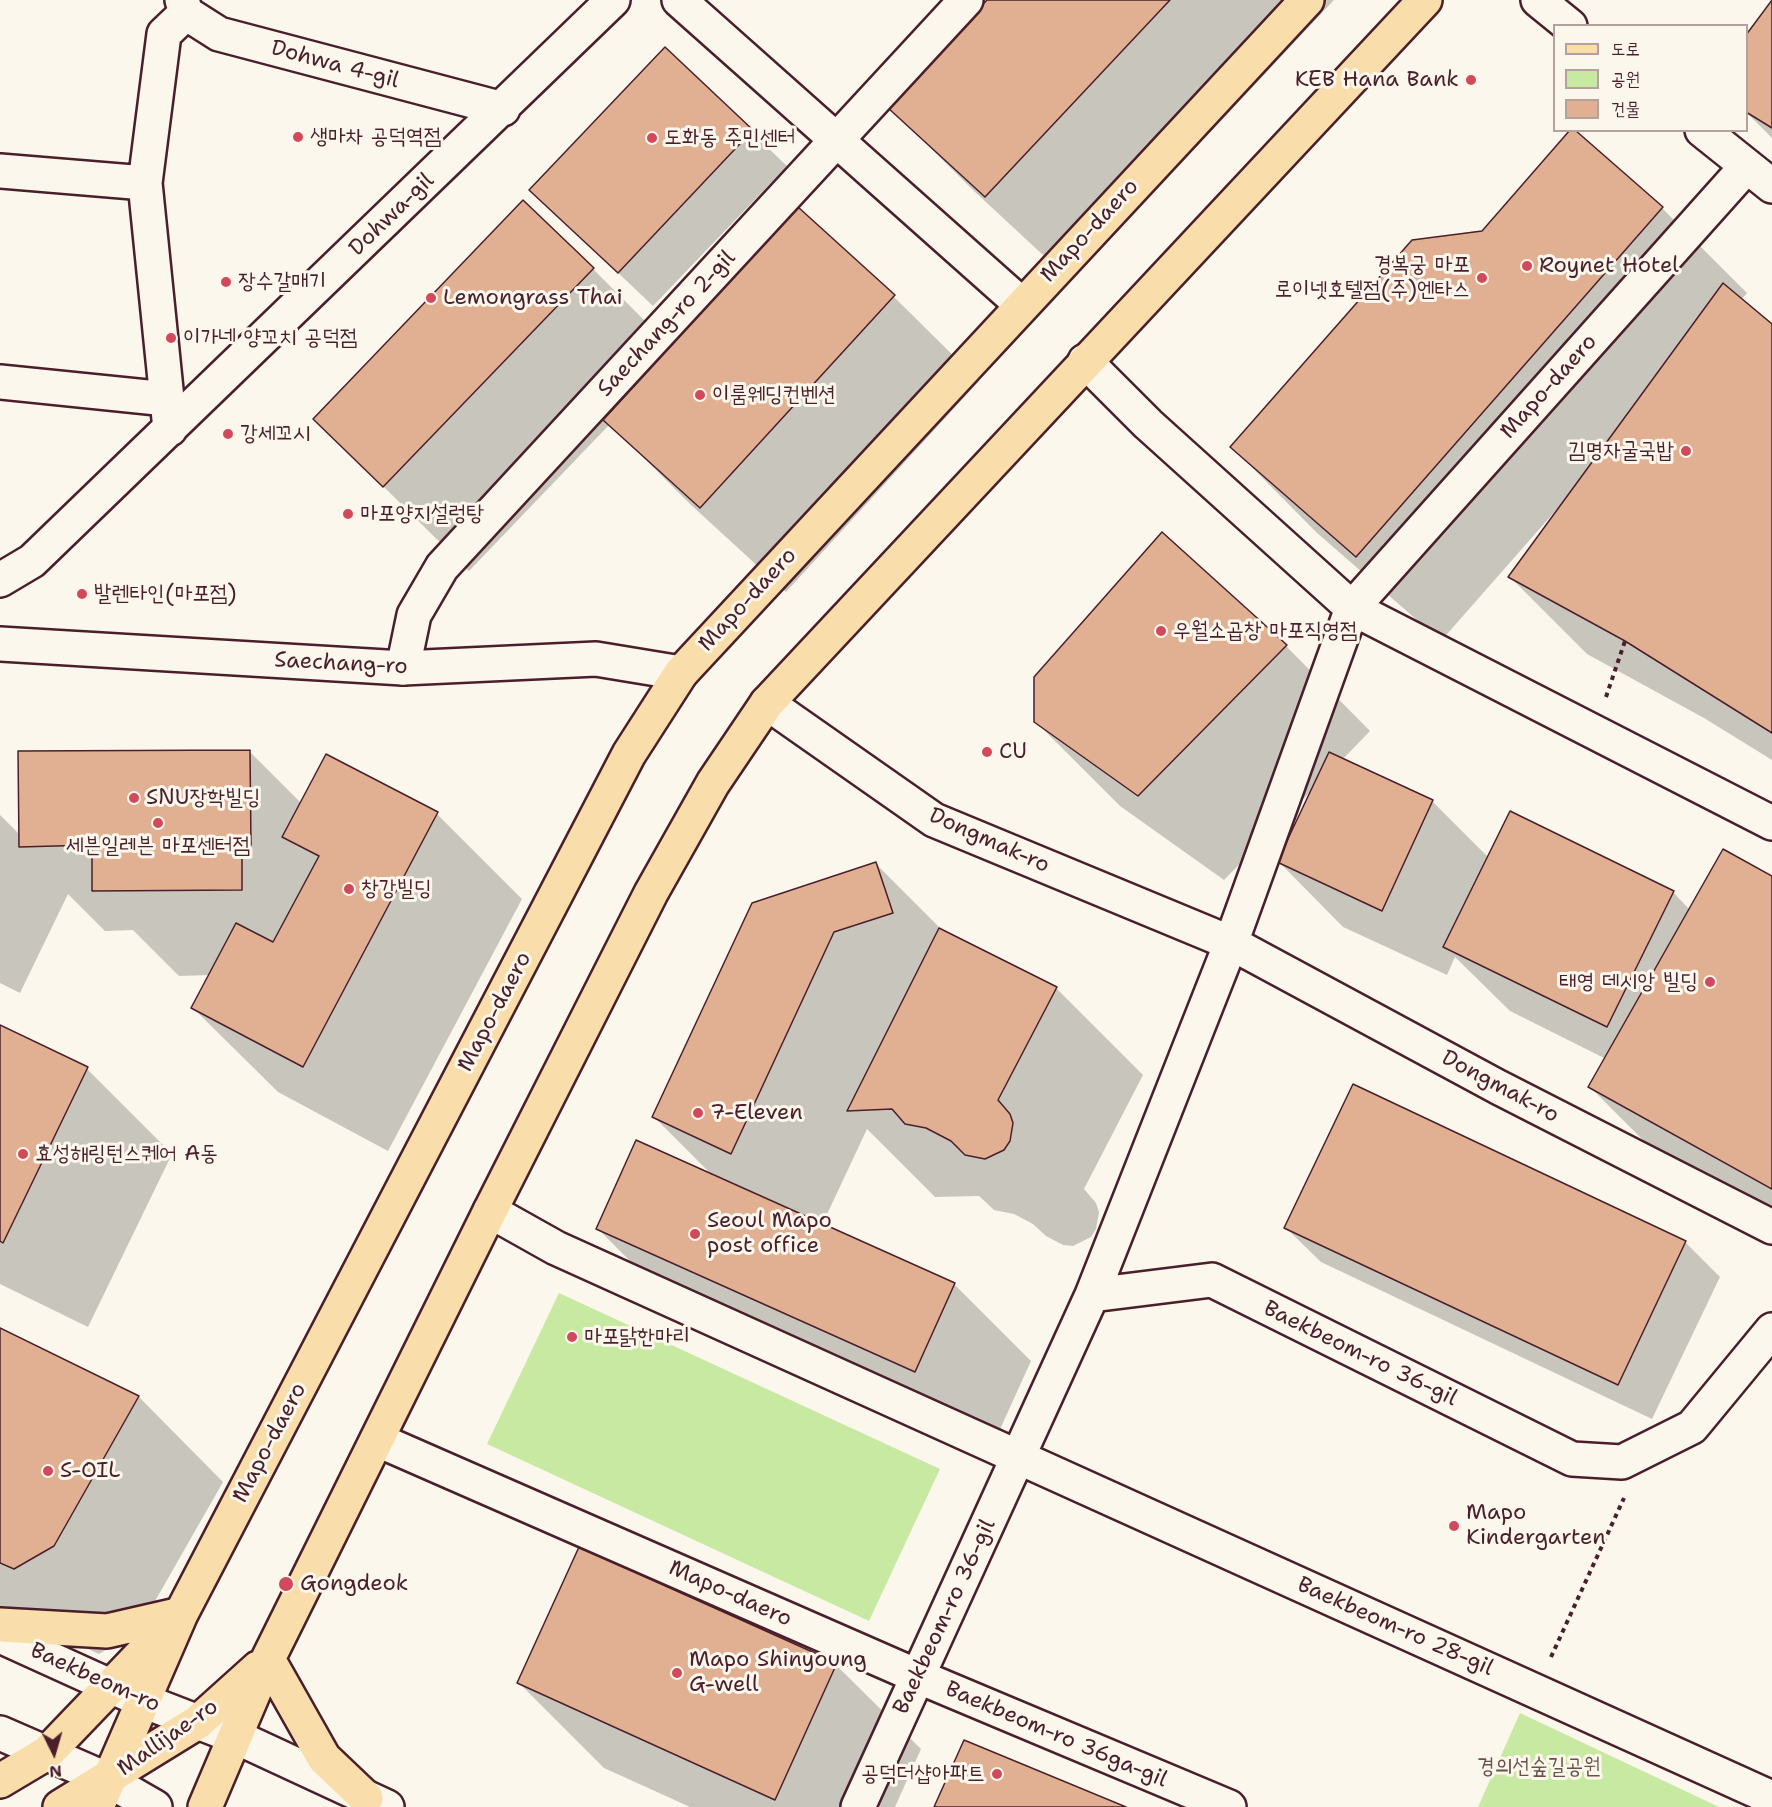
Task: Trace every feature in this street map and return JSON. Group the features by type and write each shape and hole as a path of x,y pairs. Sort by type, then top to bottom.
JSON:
{"main road":[{"name":"Mapo-daero","path":"103,1793 141,1700 181,1614 629,754 681,673 1307,0"},
{"path":"205,1807 268,1659 651,893 712,783 767,703 1425,0"},
{"path":"0,1625 107,1631 181,1614"},
{"path":"0,1781 47,1754 181,1614"},
{"path":"268,1659 324,1758 376,1802"},
{"name":"Mallijae-ro","path":"60,1807 103,1793 198,1722 268,1659"}],"street":[{"name":"Dohwa-gil","path":"0,580 32,561 169,414 503,109 613,0"},
{"path":"679,0 1022,305"},
{"name":"Saechang-ro 2-gil","path":"403,668 414,615 442,567 966,0"},
{"path":"1538,0 1568,24"},
{"name":"Dohwa 4-gil","path":"184,7 219,34 503,109"},
{"path":"0,382 169,414 145,183 164,34 184,7"},
{"path":"1704,132 1772,186"},
{"name":"Mapo-daero","path":"1352,608 1747,166"},
{"path":"0,171 145,183"},
{"path":"1085,361 1148,424 1352,608 1772,823"},
{"path":"1231,943 1352,608"},
{"name":"Saechang-ro","path":"0,644 403,668 596,659 681,673"},
{"name":"Dongmak-ro","path":"767,703 934,820 1231,943 1498,1087 1772,1227"},
{"name":"Baekbeom-ro 36-gil","path":"858,1807 1092,1296 1231,943"},
{"path":"490,1211 556,1248 1018,1457"},
{"name":"Baekbeom-ro 36-gil","path":"1092,1296 1212,1280 1572,1459 1622,1462 1692,1427 1772,1330"},
{"name":"Mapo-daero","path":"378,1440 917,1676"},
{"name":"Baekbeom-ro 28-gil","path":"1018,1457 1772,1798"},
{"name":"Baekbeom-ro","path":"0,1636 141,1700 234,1736 376,1802"},
{"name":"Baekbeom-ro 36ga-gil","path":"917,1676 1229,1807"},
{"path":"0,1733 47,1754 103,1793 155,1807"}],"path":[{"path":"1594,732 1625,642"},
{"path":"1535,1690 1624,1498 1622,1462"}],"green space":[{"path":"559,1293 940,1469 869,1621 487,1444"},
{"name":"경의선숲길공원","path":"1520,1713 1719,1807 1478,1807"}],"building":[{"path":"987,0 1170,0 985,197 887,107"},
{"path":"1772,0 1772,128 1748,113 1748,32"},
{"path":"665,47 753,130 618,273 529,190"},
{"path":"1568,132 1577,132 1663,207 1356,557 1230,447 1412,240 1482,231"},
{"path":"523,200 594,268 383,487 313,419"},
{"path":"798,207 895,295 700,508 603,420"},
{"name":"김명자굴국밥","path":"1723,283 1772,324 1772,733 1625,641 1508,577"},
{"path":"1162,532 1287,645 1138,796 1034,722 1034,677"},
{"name":"SNU장학빌딩","path":"250,750 251,845 242,845 242,890 92,891 92,845 19,847 18,751"},
{"path":"1329,752 1433,800 1382,911 1277,862"},
{"name":"창강빌딩","path":"326,754 438,812 303,1067 191,1008 236,923 273,942 319,856 282,837"},
{"path":"1510,811 1674,891 1607,1027 1443,947"},
{"name":"태영 데시앙 빌딩","path":"1723,849 1772,876 1772,1189 1588,1087"},
{"path":"876,862 893,913 834,932 731,1154 652,1117 752,903"},
{"path":"939,928 1057,987 998,1100 1010,1114 1013,1123 1010,1141 1004,1150 985,1159 965,1155 951,1141 926,1128 905,1124 892,1109 847,1111"},
{"name":"효성해링턴스퀘어 A동","path":"0,1025 88,1067 3,1243 0,1241"},
{"path":"1353,1084 1686,1241 1618,1385 1284,1228"},
{"path":"636,1140 955,1283 915,1372 596,1229"},
{"name":"S-OIL","path":"0,1328 139,1396 54,1546 14,1569 0,1563"},
{"name":"Mapo Shinyoung G-well","path":"579,1547 837,1663 775,1800 517,1683"},
{"name":"공덕더샵아파트","path":"964,1740 1126,1807 934,1807"}],"place":[{"name":"KEB Hana Bank","path":"1471,80"},
{"name":"생마차 공덕역점","path":"298,137"},
{"name":"도화동 주민센터","path":"652,138"},
{"name":"Roynet Hotel","path":"1527,266"},
{"name":"경복궁 마포 로이넷호텔점(주)엔타스","path":"1482,278"},
{"name":"장수갈매기","path":"226,282"},
{"name":"Lemongrass Thai","path":"431,298"},
{"name":"이가네 양꼬치 공덕점","path":"171,338"},
{"name":"이룸웨딩컨벤션","path":"700,395"},
{"name":"강세꼬시","path":"228,434"},
{"name":"김명자굴국밥","path":"1686,451"},
{"name":"마포양지설렁탕","path":"348,514"},
{"name":"발렌타인(마포점)","path":"82,594"},
{"name":"우월소곱창 마포직영점","path":"1161,631"},
{"name":"CU","path":"987,752"},
{"name":"SNU장학빌딩","path":"134,798"},
{"name":"세븐일레븐 마포센터점","path":"158,823"},
{"name":"창강빌딩","path":"349,889"},
{"name":"태영 데시앙 빌딩","path":"1710,982"},
{"name":"7-Eleven","path":"698,1113"},
{"name":"효성해링턴스퀘어 A동","path":"23,1154"},
{"name":"Seoul Mapo post office","path":"695,1234"},
{"name":"마포닭한마리","path":"572,1337"},
{"name":"S-OIL","path":"48,1471"},
{"name":"Mapo Kindergarten","path":"1454,1526"},
{"name":"Gongdeok","path":"286,1584"},
{"name":"Mapo Shinyoung G-well","path":"677,1673"},
{"name":"공덕더샵아파트","path":"997,1774"}]}
